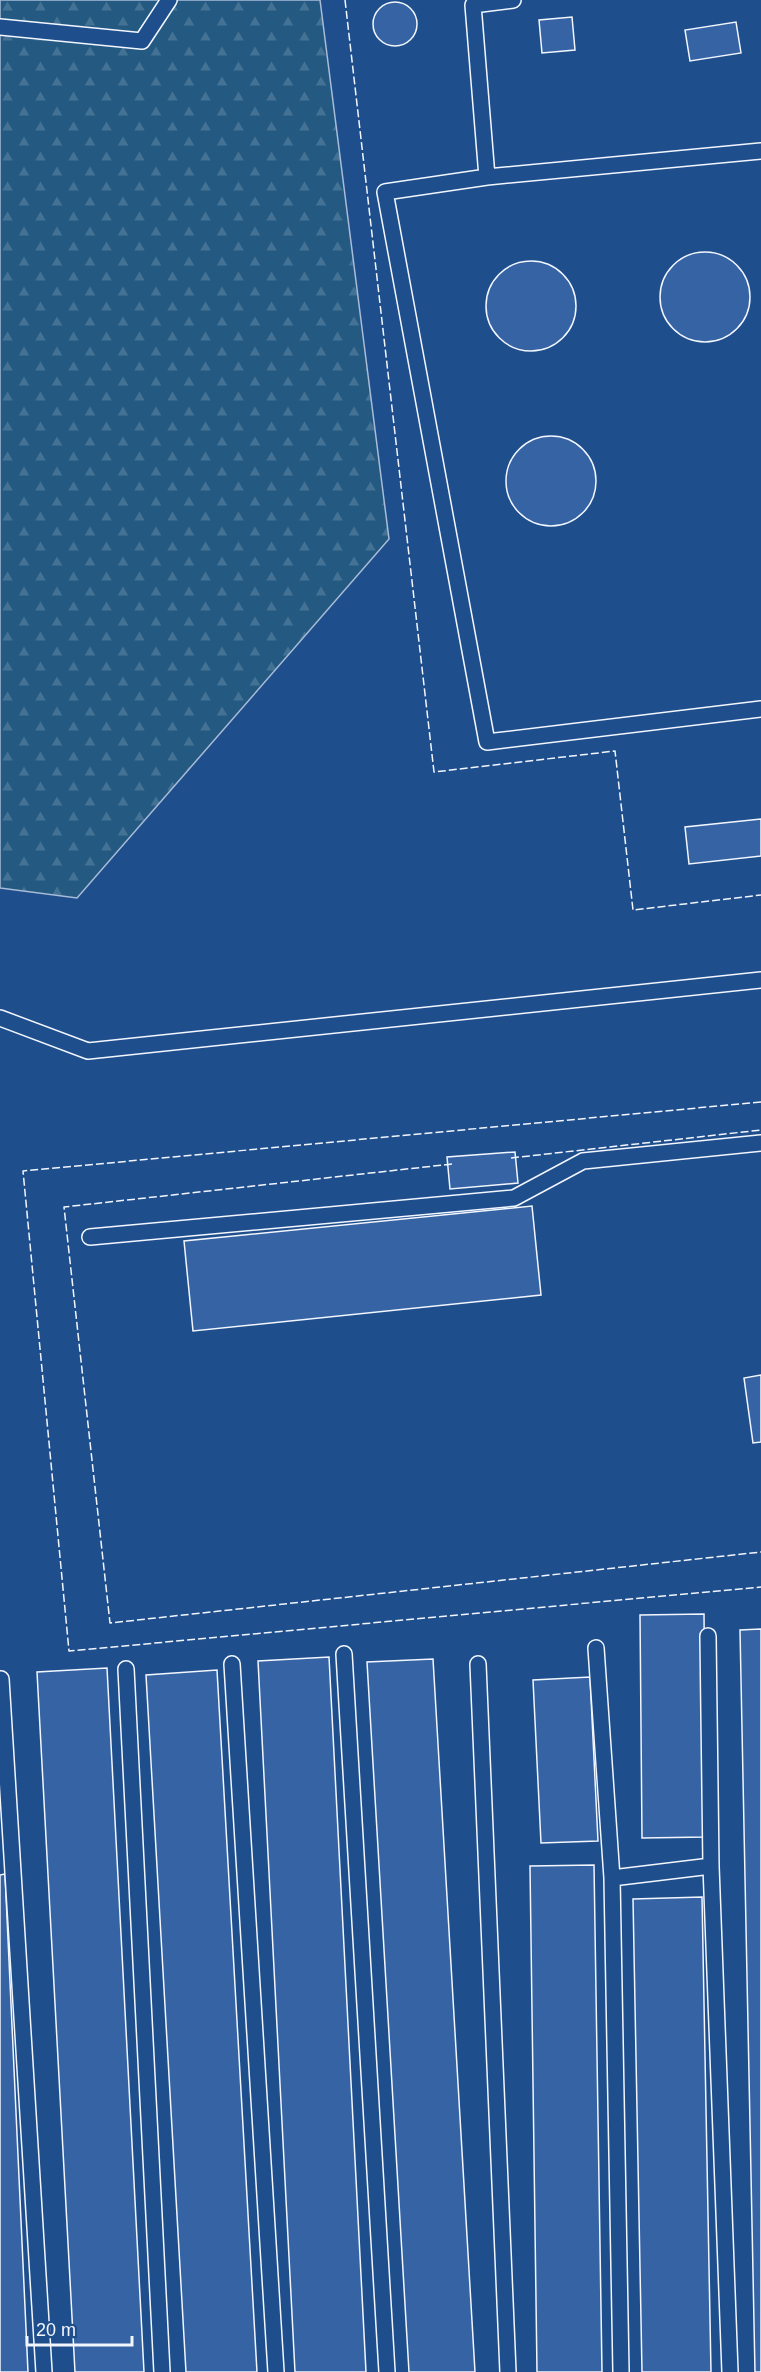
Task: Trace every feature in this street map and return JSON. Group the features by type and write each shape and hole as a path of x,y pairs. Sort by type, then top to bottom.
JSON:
{"lane":[{"path":"0,27 142,41 169,0"},
{"path":"487,177 473,2 513,0"},
{"path":"761,151 487,177 385,192 487,742 761,709"},
{"path":"0,1018 88,1051 761,980"},
{"path":"90,1237 513,1198 584,1161 761,1143"},
{"path":"708,1636 711,1866 730,2372"},
{"path":"596,1648 612,1878 621,2372"},
{"path":"344,1654 387,2372"},
{"path":"232,1664 276,2372"},
{"path":"478,1664 508,2372"},
{"path":"126,1669 162,2372"},
{"path":"2,1679 44,2372"},
{"path":"612,1878 711,1866"}],"green space":[{"path":"0,0 320,0 389,539 77,898 0,888"}],"building":[{"path":"395,2 411,8 417,24 411,40 395,46 379,40 373,24 379,8"},
{"path":"572,17 575,50 542,53 539,20"},
{"path":"736,22 741,53 690,61 685,30"},
{"path":"705,252 722,255 737,265 747,280 750,297 747,314 737,329 722,339 705,342 688,339 673,329 663,314 660,297 663,280 673,265 688,255"},
{"path":"531,261 548,264 563,274 573,289 576,306 573,323 563,338 548,348 531,351 514,348 499,338 489,323 486,306 489,289 499,274 514,264"},
{"path":"551,436 568,439 583,449 593,464 596,481 593,498 583,513 568,523 551,526 534,523 519,513 509,498 506,481 509,464 519,449 534,439"},
{"path":"761,819 761,856 689,864 685,827"},
{"path":"515,1152 518,1183 450,1189 447,1157"},
{"path":"532,1206 541,1295 193,1331 184,1241"},
{"path":"761,1375 761,1442 753,1443 744,1378"},
{"path":"704,1614 706,1837 642,1838 640,1615"},
{"path":"761,1629 761,2372 755,2372 740,1630"},
{"path":"329,1657 366,2372 295,2372 258,1661"},
{"path":"433,1659 475,2372 409,2372 367,1662"},
{"path":"107,1668 144,2372 75,2372 37,1672"},
{"path":"217,1670 257,2372 186,2372 146,1675"},
{"path":"590,1677 598,1841 541,1843 533,1680"},
{"path":"594,1865 602,2372 537,2372 530,1866"},
{"path":"5,1874 28,2372 0,2372 0,1875"},
{"path":"702,1897 711,2372 642,2372 633,1899"}],"fence":[{"path":"345,0 434,772 615,751 633,910 761,895"},
{"path":"761,1102 23,1171 69,1651 761,1587"},
{"path":"511,1158 761,1130"},
{"path":"452,1164 64,1207 110,1623 761,1552"}]}
